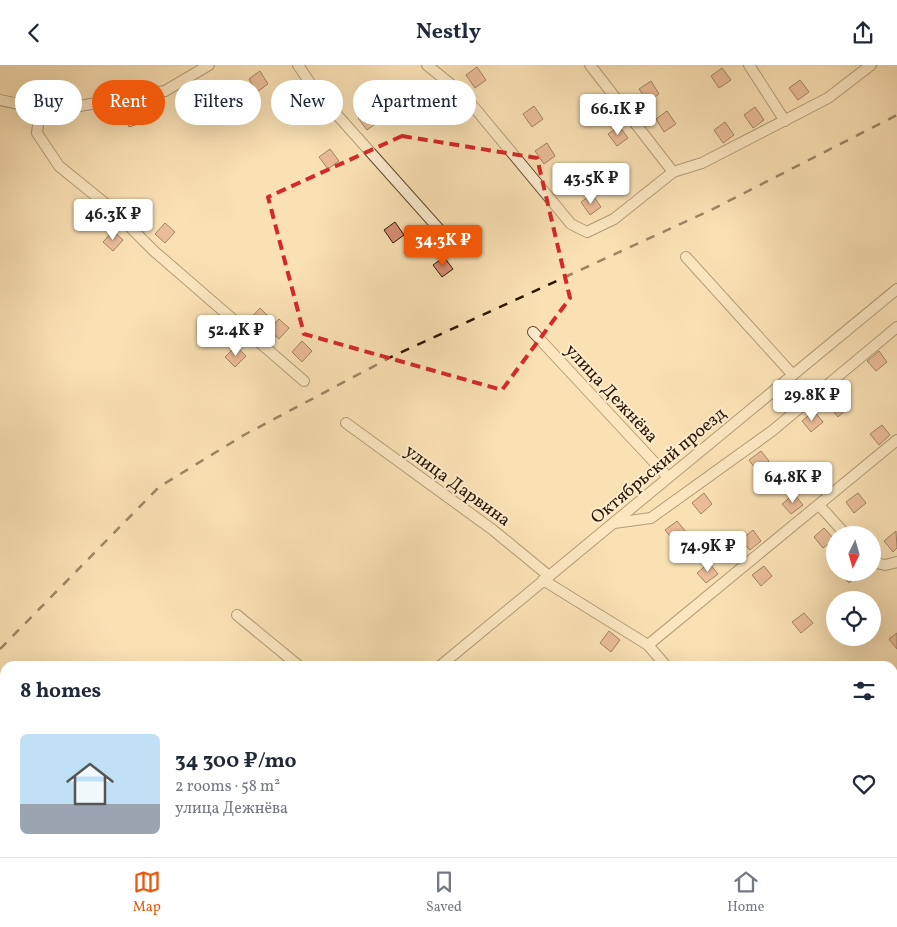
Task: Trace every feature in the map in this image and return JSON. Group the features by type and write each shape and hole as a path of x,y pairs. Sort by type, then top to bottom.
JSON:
{"street":[{"path":"82,106 165,91 209,65"},
{"path":"298,65 314,89 447,238"},
{"path":"427,65 463,94 571,224 587,232 614,219 673,172 702,163 828,98 871,65"},
{"path":"590,65 673,172"},
{"path":"749,65 785,121"},
{"path":"0,100 15,103"},
{"path":"38,125 37,133 59,166 112,209 154,251 304,381"},
{"path":"686,257 793,375"},
{"name":"Октябрьский проезд","path":"446,661 897,289"},
{"path":"613,524 650,518 772,431 897,327"},
{"name":"улица Дежнёва","path":"533,332 668,477"},
{"name":"улица Дарвина","path":"346,423 492,531 546,578 648,645 662,661"},
{"path":"648,645 897,441"},
{"path":"819,505 838,526"},
{"path":"881,564 897,562"},
{"path":"237,615 293,661"}],"highlighted area":[{"path":"402,136 537,158 570,298 502,390 304,334 268,197"}],"building":[{"path":"477,67 486,80 476,87 476,80 469,80 466,75"},
{"path":"722,68 731,80 719,88 711,76"},
{"path":"260,71 268,84 261,89 261,80 249,79"},
{"path":"800,80 809,92 798,100 789,88"},
{"path":"651,81 659,94 648,102 639,89"},
{"path":"601,98 610,110 599,118 590,106"},
{"path":"534,106 543,119 532,127 523,114"},
{"path":"755,107 764,120 753,128 744,115"},
{"path":"667,111 676,124 664,132 656,119"},
{"path":"725,122 734,135 723,143 714,130"},
{"path":"363,125 374,125 367,130"},
{"path":"619,126 628,138 617,146 608,134"},
{"path":"547,143 555,156 544,164 535,151"},
{"path":"330,149 339,161 328,169 319,157"},
{"path":"592,194 601,207 590,215 581,202"},
{"path":"395,222 404,235 393,243 384,230"},
{"path":"165,223 175,232 165,243 155,234"},
{"path":"113,231 123,240 113,251 103,242"},
{"path":"444,257 453,269 442,277 433,265"},
{"path":"260,308 270,318 260,329 250,319"},
{"path":"279,319 289,328 279,339 269,330"},
{"path":"302,341 312,351 302,362 292,352"},
{"path":"236,346 246,356 235,367 225,357"},
{"path":"879,351 887,362 876,371 867,361"},
{"path":"841,397 849,407 838,417 829,406"},
{"path":"814,411 823,422 811,432 802,421"},
{"path":"882,425 890,435 879,445 870,434"},
{"path":"761,451 769,461 757,471 749,460"},
{"path":"781,471 789,482 778,491 769,481"},
{"path":"704,493 712,504 701,514 692,503"},
{"path":"858,493 866,503 854,513 846,502"},
{"path":"794,494 803,505 791,514 782,504"},
{"path":"677,521 686,532 674,541 665,530"},
{"path":"824,528 826,530 826,546 823,548 814,537"},
{"path":"753,530 761,541 750,550 741,540"},
{"path":"896,531 897,548 893,552 884,541"},
{"path":"709,563 718,574 706,583 697,573"},
{"path":"764,566 772,576 761,586 752,575"},
{"path":"804,613 813,623 801,633 792,622"},
{"path":"609,631 620,640 611,652 600,643"},
{"path":"897,633 897,649 889,639"}],"railway":[{"path":"0,649 159,487 244,435 393,356 711,210 897,115"}]}
